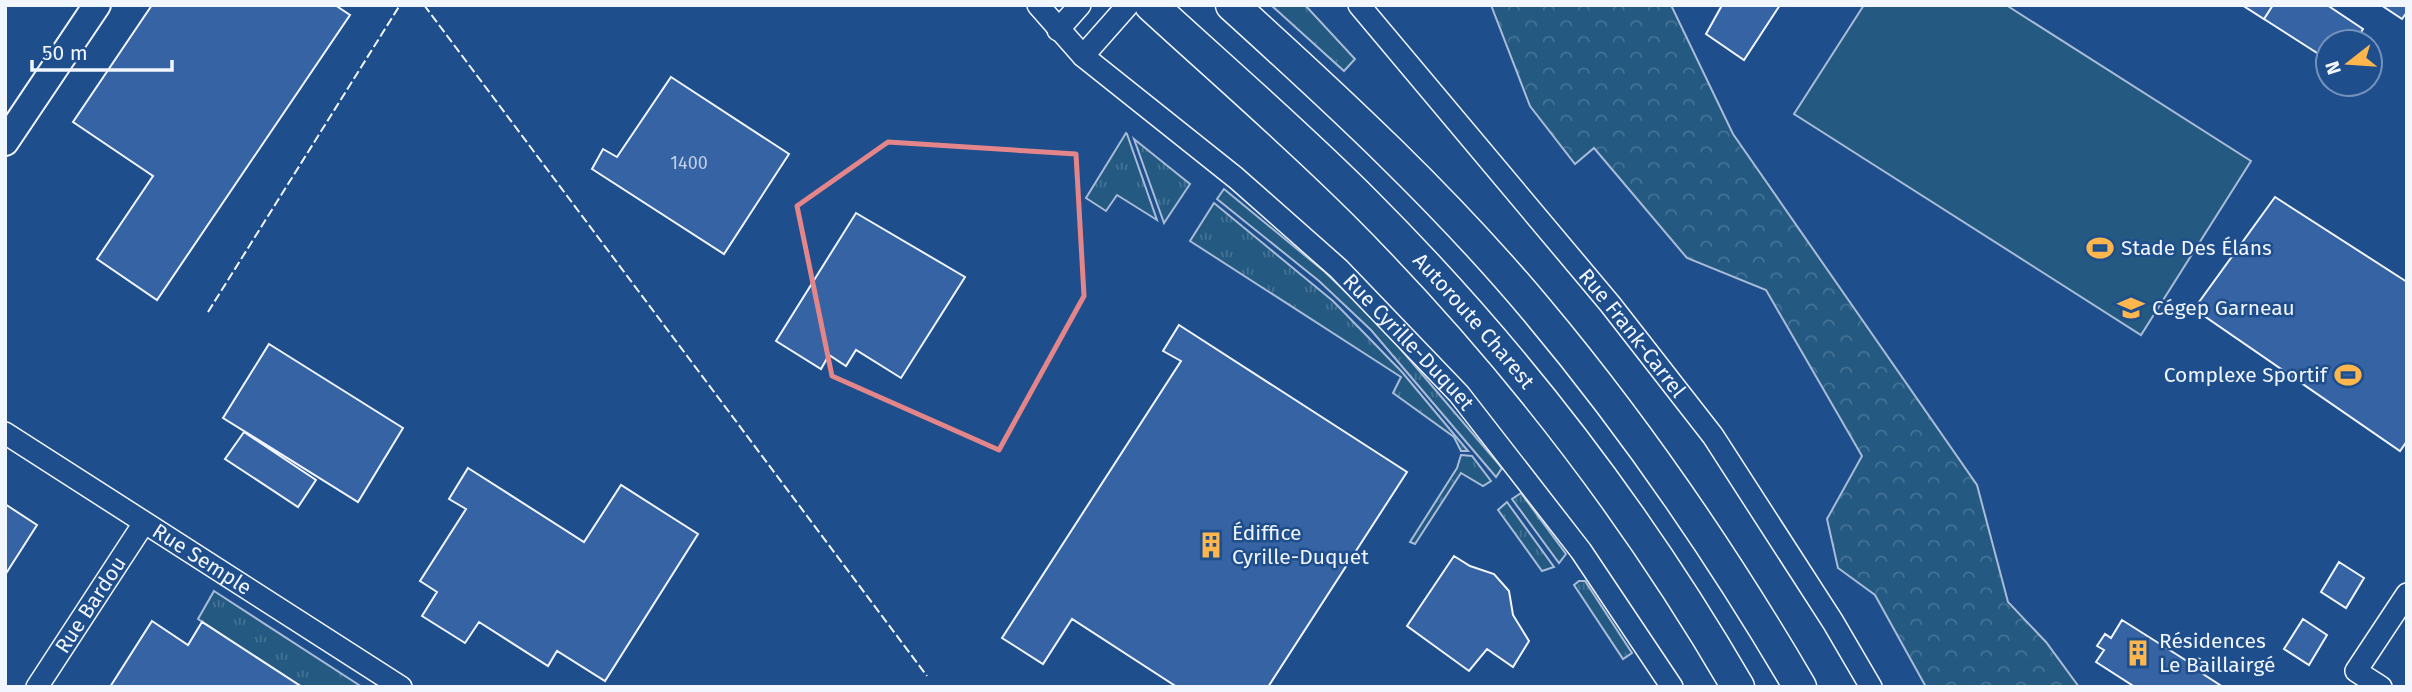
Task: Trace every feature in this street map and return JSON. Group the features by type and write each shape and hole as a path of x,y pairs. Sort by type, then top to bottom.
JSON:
{"highway":[{"name":"Autoroute Charest","path":"1152,5 1349,187 1502,352 1589,462 1655,555 1738,687"},
{"path":"1232,5 1395,158 1535,307 1607,396 1667,478 1731,573 1800,687"}],"main road":[{"path":"5,142 97,5"}],"street":[{"name":"Rue Cyrille-Duquet","path":"1038,5 1083,56 1236,178 1339,269 1459,394 1581,551 1672,687"},
{"path":"1058,30 1080,5"},
{"path":"1083,56 1128,5"},
{"name":"Rue Frank-Carrel","path":"1359,5 1610,303 1713,436 1826,610 1871,687"},
{"name":"Rue Semple","path":"5,433 401,687"},
{"name":"Rue Bardou","path":"37,687 144,523"},
{"path":"2381,687 2356,671 2407,594"}],"highlighted area":[{"path":"888,142 1076,154 1084,296 999,450 832,376 797,206"}],"green space":[{"path":"1271,5 1305,5 1355,59 1344,71"},
{"path":"1491,5 1671,5 1733,134 1977,485 2008,602 2046,642 2079,687 1926,687 1875,595 1838,568 1827,519 1862,456 1766,290 1687,258 1594,148 1575,164 1530,106"},
{"name":"Stade Des Élans","path":"1864,5 2006,5 2251,161 2141,335 1794,114"},
{"path":"1126,133 1157,220 1117,195 1106,211 1086,198"},
{"path":"1134,139 1190,184 1164,223"},
{"path":"1224,189 1325,272 1381,326 1502,468 1496,477 1371,330 1319,281 1217,199"},
{"path":"1214,203 1333,301 1402,372 1468,451 1461,451 1454,437 1393,393 1401,377 1190,241"},
{"path":"1461,455 1472,456 1491,481 1483,486 1461,473 1415,544 1410,542 1457,468"},
{"path":"1521,493 1566,554 1559,563 1512,499"},
{"path":"1507,502 1554,567 1542,571 1498,510"},
{"path":"1585,581 1632,653 1623,659 1574,585"},
{"path":"214,591 362,687 302,687 198,619"}],"building":[{"path":"152,5 335,5 350,15 157,300 97,259 153,176 73,122"},
{"path":"1718,5 1780,5 1744,60 1706,34 1721,7"},
{"path":"2242,5 2273,5 2264,19"},
{"path":"2273,5 2327,5 2362,28 2314,28 2314,51 2264,19"},
{"path":"2381,5 2407,5 2407,12 2402,19"},
{"path":"671,77 789,154 724,254 592,169 603,149 617,157"},
{"name":"Complexe Sportif","path":"2275,197 2407,282 2407,441 2400,451 2194,309"},
{"path":"856,213 965,277 901,378 856,350 846,366 829,355 821,369 776,341"},
{"name":"Édiffice Cyrille-Duquet","path":"1179,325 1407,472 1268,687 1177,687 1072,619 1043,664 1002,638 1181,361 1163,351"},
{"path":"269,344 403,428 358,502 223,418"},
{"path":"244,432 316,480 298,507 225,459"},
{"path":"468,468 584,542 621,485 698,534 605,681 557,651 548,666 479,622 465,643 422,616 437,592 420,581 466,509 449,499"},
{"path":"5,504 37,525 7,572 5,570"},
{"path":"1454,556 1470,566 1494,574 1509,591 1513,615 1529,641 1513,667 1487,649 1469,671 1407,626"},
{"path":"2339,562 2364,578 2346,608 2321,592"},
{"path":"2303,619 2327,635 2309,665 2284,649"},
{"name":"Résidences Le Baillairgé","path":"2122,620 2187,661 2190,657 2200,659 2204,666 2200,672 2223,687 2135,687 2096,662 2104,650 2097,646 2105,634 2111,638"},
{"path":"152,621 188,645 202,622 302,687 110,687"}],"fence":[{"path":"208,312 400,5"},
{"path":"424,5 927,676"}],"place":[{"name":"Stade Des Élans","path":"2100,248"},
{"name":"Cégep Garneau","path":"2131,308"},
{"name":"Complexe Sportif","path":"2348,375"},
{"name":"Édiffice Cyrille-Duquet","path":"1211,545"},
{"name":"Résidences Le Baillairgé","path":"2138,653"}]}
